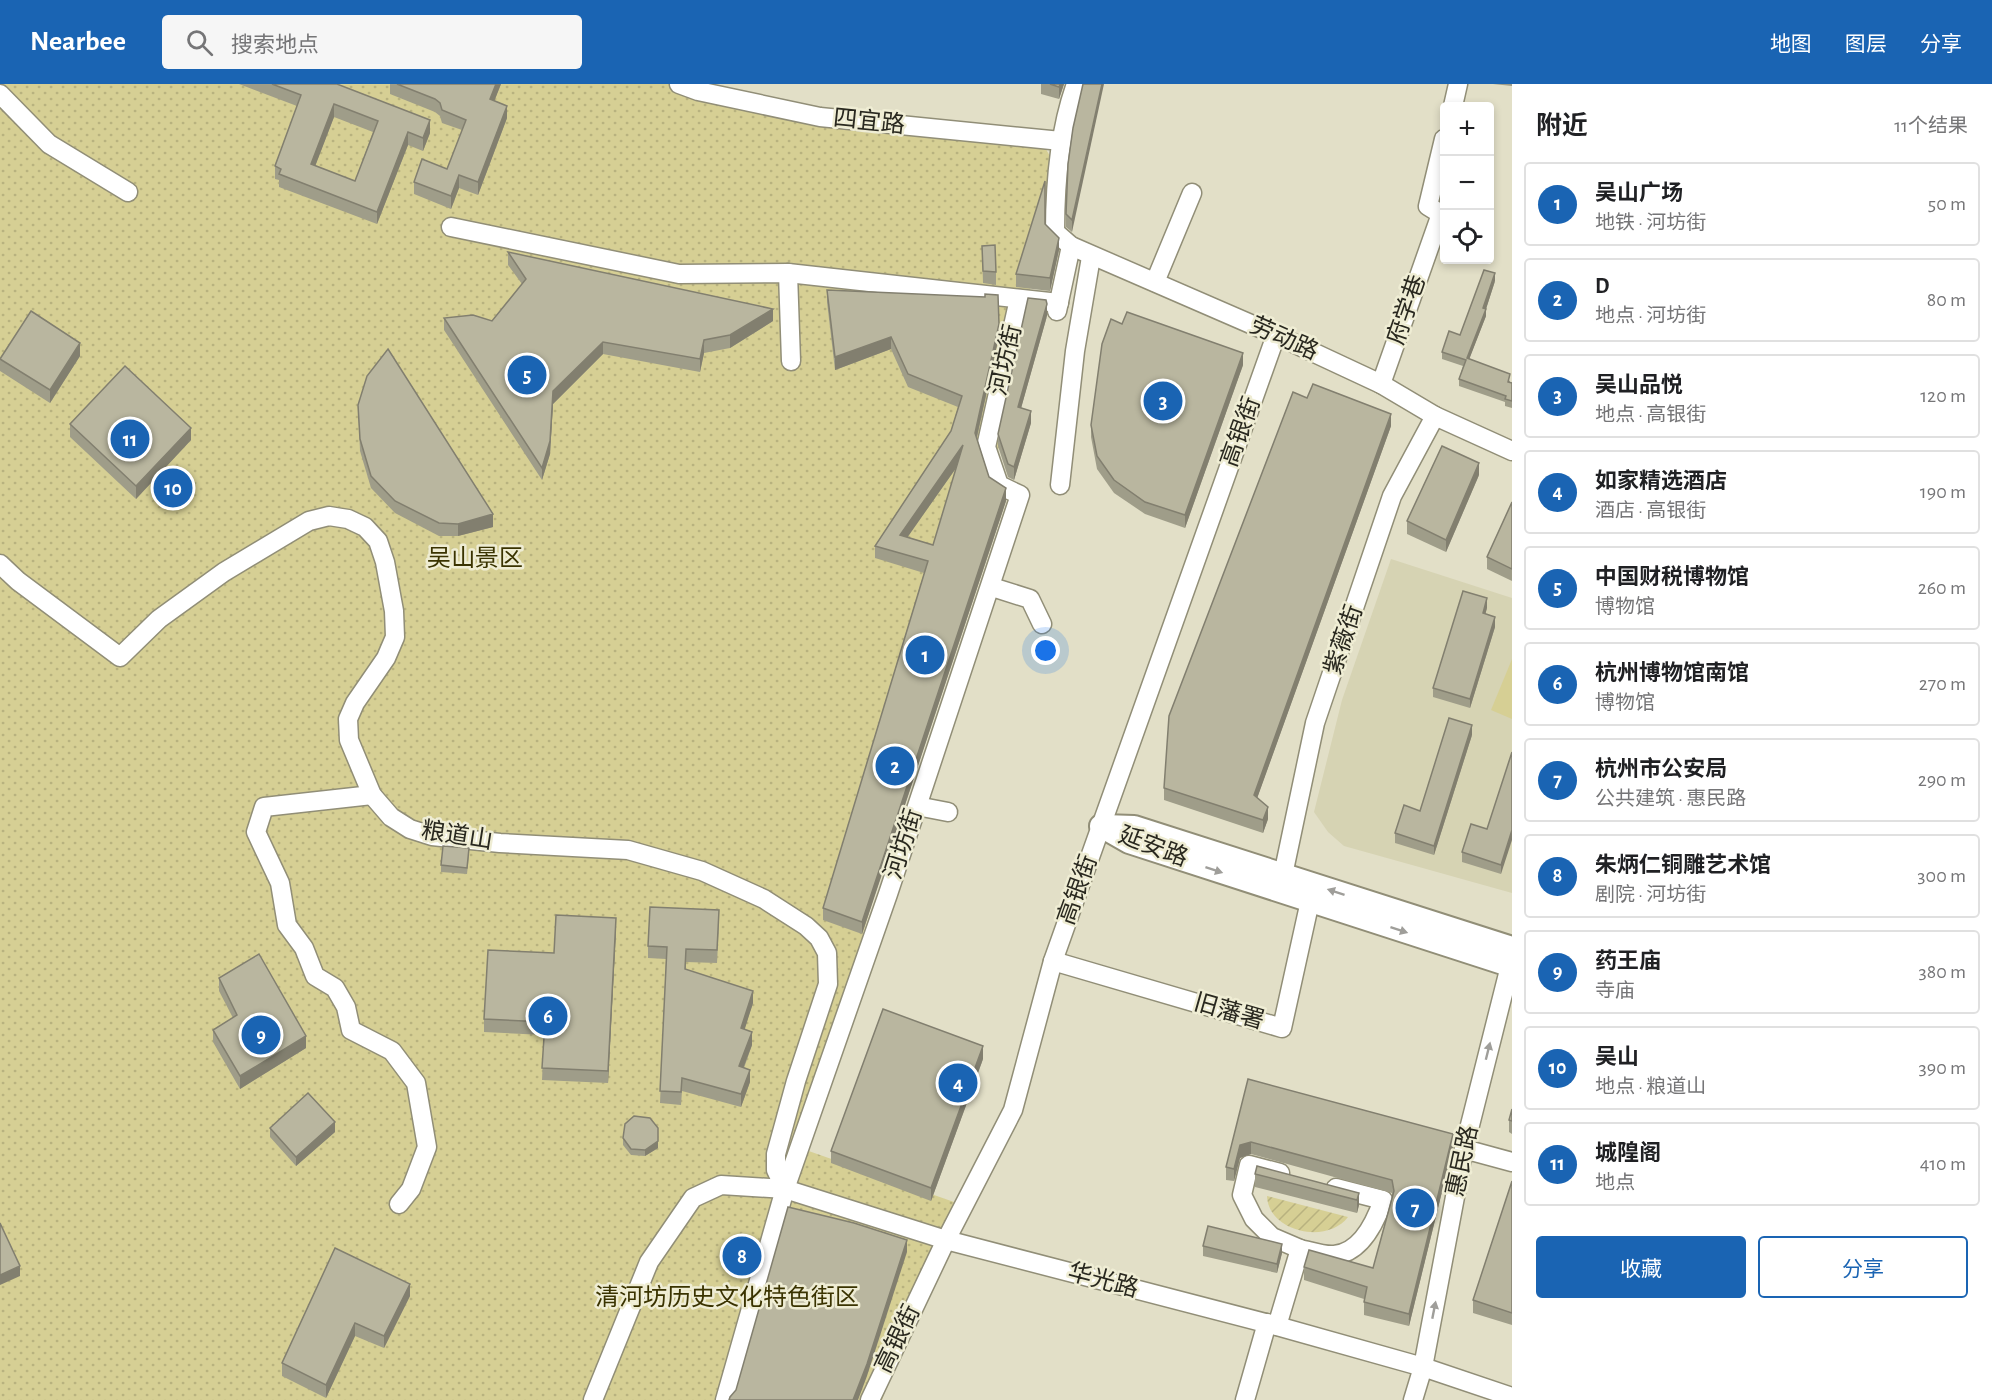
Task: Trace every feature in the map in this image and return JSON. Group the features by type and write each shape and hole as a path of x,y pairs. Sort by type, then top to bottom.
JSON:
{"main road":[{"name":"延安路","path":"1101,826 1134,826 1283,874 1512,960"},
{"name":"延安路","path":"1101,826 1129,842 1310,901 1512,960"}],"street":[{"name":"四宜路","path":"680,84 820,117 1061,141"},
{"path":"1061,141 1076,84"},
{"path":"1454,102 1458,84"},
{"path":"0,94 49,144 128,192"},
{"name":"劳动路","path":"1061,141 1055,200 1055,232 1071,246 1091,257 1155,282 1276,335 1381,384 1435,416 1512,451"},
{"name":"府学巷","path":"1381,384 1441,214 1428,206 1440,156"},
{"path":"1155,282 1192,193"},
{"path":"451,227 679,274 788,273 1019,299 1058,307 1071,246"},
{"path":"1060,485 1075,351 1091,257"},
{"path":"788,273 791,361"},
{"name":"河坊街","path":"725,1400 785,1189 992,587 1020,495 999,485 986,447 1019,299"},
{"name":"高银街","path":"870,1400 946,1240 1013,1110 1053,961 1276,335"},
{"name":"紫薇街","path":"1283,874 1315,723 1392,495 1435,416"},
{"name":"粮道山","path":"0,564 18,581 120,657 159,619 214,578 302,524 329,516 348,519 365,527 378,541 385,562 395,637 386,658 355,703 348,719 349,740 372,795 390,817 410,829 432,836 500,843 628,850 702,871 764,899 819,938 827,953 828,984 796,1080 776,1154 776,1170 785,1189"},
{"path":"992,587 1030,599 1042,624"},
{"path":"372,795 264,807 256,832 280,883 287,925 304,948 315,976 334,988 346,1007 351,1030 392,1051 417,1083 427,1147 411,1189 399,1204"},
{"path":"922,807 948,812"},
{"name":"旧藩署","path":"1053,961 1282,1028 1310,901"},
{"name":"惠民路","path":"1413,1400 1423,1367 1464,1149 1512,960"},
{"path":"1464,1149 1512,1162"},
{"path":"1293,1177 1249,1165 1242,1195 1254,1219 1272,1237 1300,1249 1334,1255 1360,1245 1377,1217 1383,1200 1316,1183"},
{"name":"华光路","path":"593,1400 649,1262 693,1198 721,1185 785,1189 946,1240 1272,1325 1423,1367 1512,1397"},
{"path":"1245,1400 1300,1249"}],"shaded area":[{"path":"1391,559 1512,598 1512,893 1344,846 1328,832 1314,812 1342,700"}],"green space":[{"name":"吴山景区","path":"0,84 683,84 763,111 1039,137 1051,158 1013,397 803,1149 954,1202 882,1400 0,1400"},
{"path":"1512,659 1512,719 1491,710"},
{"path":"1267,1196 1348,1217 1339,1226 1327,1231 1300,1230 1288,1226 1277,1218 1270,1208"}],"building":[{"path":"272,84 337,84 430,120 423,138 408,132 377,212 279,174 281,169 275,166 301,95","holes":["334,104 378,121 355,181 311,164"]},
{"path":"397,84 496,84 490,99 507,106 478,182 459,175 451,196 414,182 422,159 447,169 466,120 442,110 440,103 435,99"},
{"path":"1083,84 1102,84 1072,220 1066,214 1068,164"},
{"path":"1045,181 1045,224 1059,238 1050,278 1016,274"},
{"path":"995,245 996,272 983,271 982,246"},
{"path":"508,252 773,309 730,335 704,340 700,359 603,342 553,391 550,441 542,468 444,318 473,315 492,321 526,279"},
{"path":"1484,270 1495,273 1483,308 1486,309 1467,358 1510,374 1508,382 1512,383 1512,401 1505,399 1506,396 1459,379 1466,360 1442,352 1449,331 1460,335"},
{"path":"827,290 985,297 985,294 998,295 999,324 975,433 989,477 1006,488 862,922 823,908 928,561 875,546 951,431 962,396 908,374 891,337 835,357","holes":["963,445 933,545 900,535"]},
{"path":"1028,298 1046,300 1047,304 1018,407 1031,411 1014,467 1008,464 998,434"},
{"path":"31,311 80,343 50,390 0,359"},
{"path":"1127,312 1243,353 1185,515 1145,502 1114,480 1097,456 1091,425 1102,344 1111,319 1122,324"},
{"path":"388,349 493,514 458,524 439,523 395,501 371,476 360,439 358,405 367,376"},
{"path":"125,366 191,428 136,486 70,424"},
{"path":"1313,384 1391,414 1254,795 1268,807 1263,820 1164,788 1169,716 1293,392 1307,398"},
{"path":"1442,446 1479,463 1446,540 1407,521"},
{"path":"1512,502 1512,569 1487,557"},
{"path":"1463,591 1487,598 1483,613 1495,617 1470,699 1433,688"},
{"path":"1449,718 1472,725 1434,846 1395,833 1404,805 1420,811"},
{"path":"1512,752 1512,830 1501,865 1462,852 1471,824 1487,829"},
{"path":"443,846 469,848 467,868 441,865"},
{"path":"650,907 719,910 717,950 686,949 685,969 753,991 741,1028 752,1032 739,1066 750,1070 741,1094 682,1078 681,1092 660,1091 667,947 648,946"},
{"path":"556,915 616,918 608,1071 542,1068 545,1022 484,1019 488,950 554,953"},
{"path":"259,954 306,1036 240,1076 213,1030 237,1015 219,978"},
{"path":"883,1009 983,1046 931,1188 831,1151"},
{"path":"1248,1079 1453,1134 1409,1314 1364,1302 1367,1287 1304,1267 1309,1250 1373,1268 1394,1191 1392,1180 1251,1142 1240,1145 1234,1169 1226,1167"},
{"path":"308,1093 335,1122 296,1157 270,1128"},
{"path":"634,1116 650,1118 658,1128 658,1141 645,1150 631,1149 623,1138 625,1124"},
{"path":"1257,1166 1359,1193 1357,1200 1255,1174"},
{"path":"1512,1181 1512,1313 1473,1300"},
{"path":"788,1207 854,1223 907,1240 853,1400 729,1400 736,1390"},
{"path":"0,1223 20,1266 0,1275"},
{"path":"1208,1226 1282,1244 1277,1264 1203,1246"},
{"path":"335,1248 410,1284 384,1336 355,1323 326,1385 282,1363"}],"place":[{"name":"中国财税博物馆","path":"527,375"},
{"name":"吴山品悦","path":"1163,401"},
{"name":"城隍阁","path":"130,439"},
{"name":"吴山","path":"173,488"},
{"name":"吴山广场","path":"925,655"},
{"name":"D","path":"895,766"},
{"name":"杭州博物馆南馆","path":"548,1016"},
{"name":"药王庙","path":"261,1035"},
{"name":"如家精选酒店","path":"958,1083"},
{"name":"杭州市公安局","path":"1415,1208"},
{"name":"朱炳仁铜雕艺术馆","path":"742,1256"}],"park label":[{"name":"清河坊历史文化特色街区","path":"727,1298"}]}
